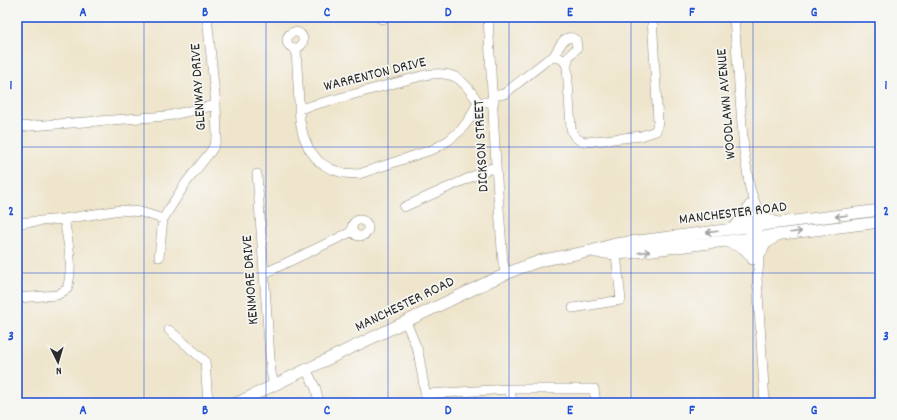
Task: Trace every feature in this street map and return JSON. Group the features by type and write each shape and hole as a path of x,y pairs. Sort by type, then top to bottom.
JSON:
{"main road":[{"path":"726,241 744,248 755,257 778,229 752,208 741,222 732,229"},
{"name":"MANCHESTER ROAD","path":"778,229 880,210"},
{"name":"MANCHESTER ROAD","path":"591,251 616,254 640,252 726,241 754,232 880,222"},
{"name":"MANCHESTER ROAD","path":"237,403 506,274 543,260 591,251 615,244 732,229 754,232"}],"street":[{"name":"GLENWAY DRIVE","path":"159,258 163,219 185,184 214,146 217,136 216,105 207,17"},
{"path":"378,17 382,19 387,17"},
{"name":"DICKSON STREET","path":"488,17 494,99 496,166 503,263 506,274"},
{"path":"553,57 563,40 568,37 573,37 576,40 577,48 569,56 567,65 571,128 575,137 580,141 586,142 641,136 656,131 658,129 658,122 652,17"},
{"name":"WOODLAWN AVENUE","path":"734,17 743,144 750,189 755,257 759,265 757,278 765,403"},
{"path":"296,48 300,121 303,136 309,149 319,162 331,169 343,173 360,174 434,149 462,130 478,102 494,99 504,94 547,60 553,57 562,59 567,65"},
{"name":"WARRENTON DRIVE","path":"300,108 425,75 440,73 453,75 462,81 478,102"},
{"path":"17,127 167,116 216,105"},
{"path":"404,207 496,166"},
{"name":"KENMORE DRIVE","path":"257,174 271,372 274,385"},
{"path":"17,223 64,219 120,210 141,212 163,219"},
{"path":"17,298 56,295 67,289 71,264 64,219"},
{"path":"265,274 353,231"},
{"path":"573,308 621,300 616,254"},
{"path":"406,322 418,351 427,399 509,389 594,389 596,403"},
{"path":"169,330 205,361 208,403"},
{"path":"306,369 314,384 319,403"},
{"path":"509,389 513,403"}]}
